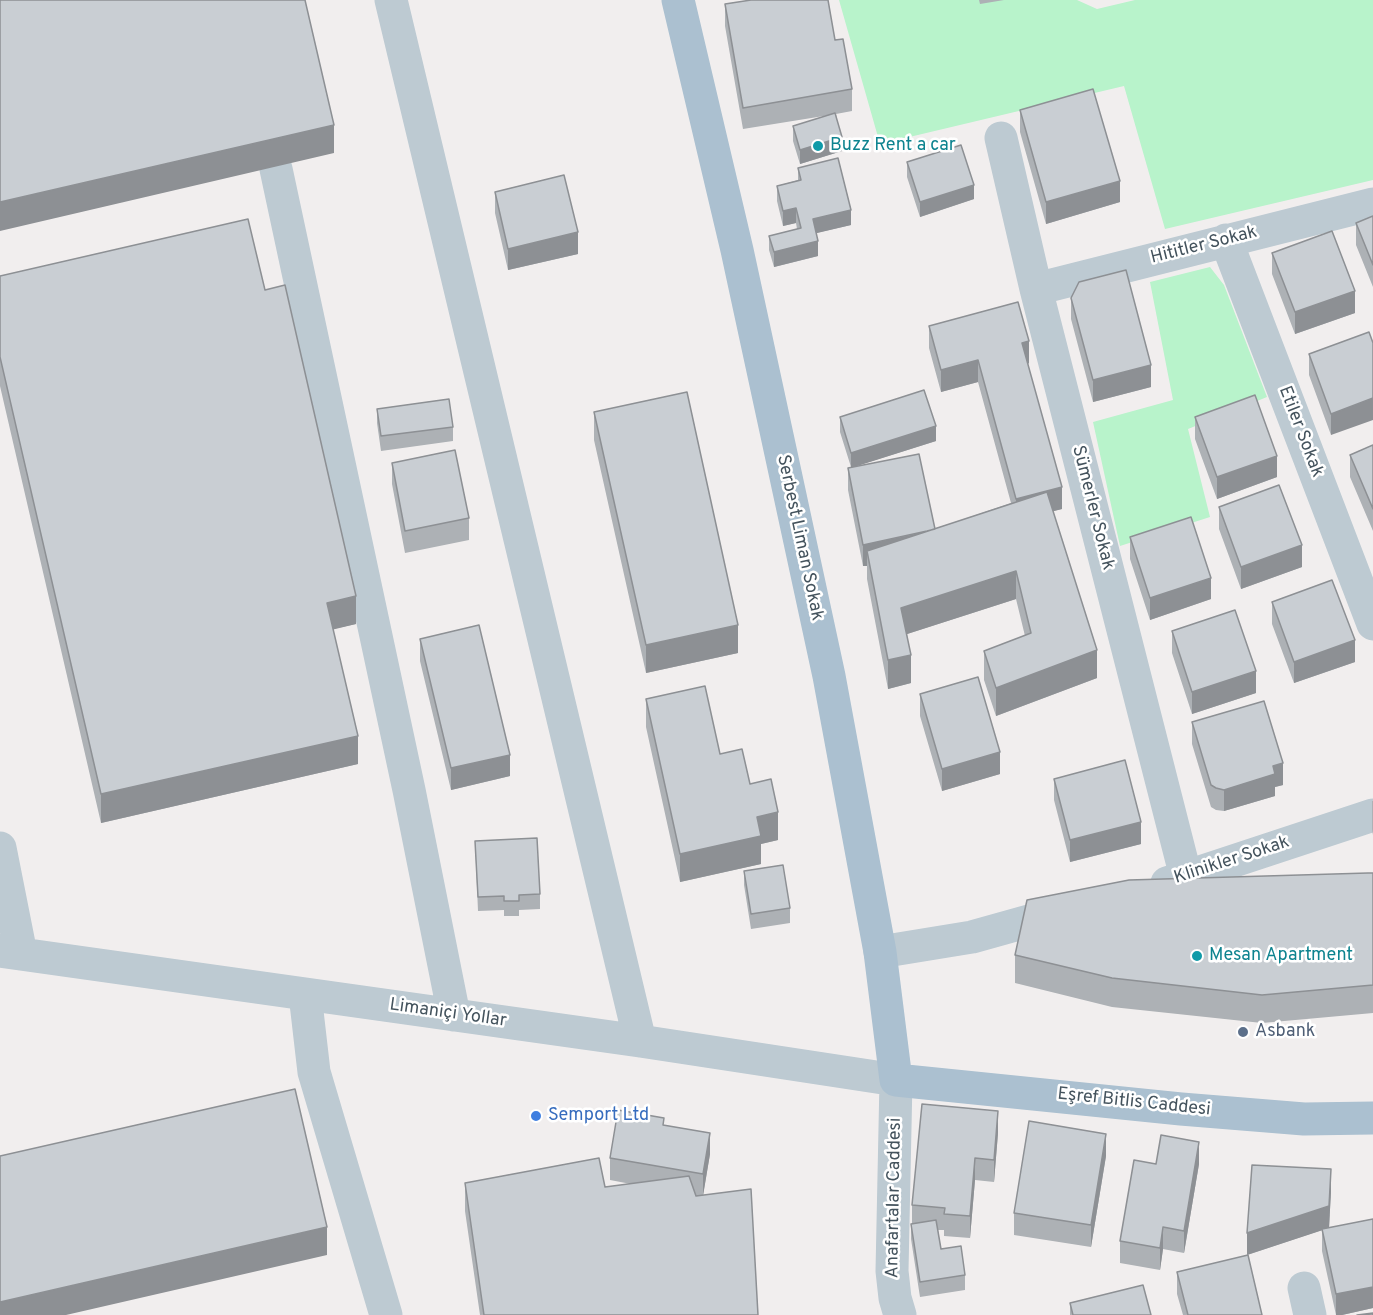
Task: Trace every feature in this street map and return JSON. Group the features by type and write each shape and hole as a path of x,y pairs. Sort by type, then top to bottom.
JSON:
{"main road":[{"name":"Serbest Liman Sokak","path":"678,0 737,250 827,667 880,952 896,1080"},
{"name":"Eşref Bitlis Caddesi","path":"896,1080 1304,1119 1373,1118"}],"street":[{"path":"391,0 640,1041"},
{"name":"Sümerler Sokak","path":"1001,138 1036,290 1186,877"},
{"path":"276,169 407,778 454,1015"},
{"name":"Hititler Sokak","path":"1036,290 1373,204"},
{"name":"Etiler Sokak","path":"1226,240 1373,624"},
{"name":"Klinikler Sokak","path":"1141,890 1373,815"},
{"path":"0,848 10,953"},
{"path":"880,952 972,937 1096,903"},
{"name":"Limaniçi Yollar","path":"10,953 640,1041 896,1080"},
{"path":"305,994 314,1072 386,1315"},
{"name":"Anafartalar Caddesi","path":"896,1080 892,1271 900,1315"}],"green space":[{"path":"839,0 1077,0 1097,9 1135,0 1373,0 1373,180 1165,229 1124,86 880,144"},
{"path":"1210,267 1224,285 1267,397 1188,429 1210,517 1120,546 1093,422 1173,400 1150,282"}],"building":[{"path":"0,0 305,0 334,125 0,202"},
{"path":"751,0 828,0 835,40 843,39 852,89 743,108 725,4"},
{"path":"1093,89 1120,181 1046,202 1020,110"},
{"path":"835,113 842,137 800,150 793,126"},
{"path":"961,145 974,185 920,202 907,162"},
{"path":"838,158 851,210 813,219 818,241 774,252 769,236 801,228 796,208 783,211 777,186 801,180 798,168"},
{"path":"564,175 578,232 508,249 495,192"},
{"path":"1373,216 1373,265 1356,223"},
{"path":"248,219 265,290 285,285 356,596 327,603 358,736 101,794 0,357 0,276"},
{"path":"1332,231 1355,291 1295,312 1272,253"},
{"path":"1126,270 1151,365 1093,380 1071,298 1079,282"},
{"path":"1018,302 1029,341 1022,343 1062,487 1016,499 978,360 941,370 929,326"},
{"path":"1369,332 1373,343 1373,398 1331,414 1309,354"},
{"path":"924,390 936,426 851,453 840,417"},
{"path":"687,392 738,625 646,645 594,412"},
{"path":"1255,395 1277,456 1217,477 1195,417"},
{"path":"449,399 453,427 381,436 377,409"},
{"path":"1373,445 1373,509 1350,455"},
{"path":"455,450 469,518 405,531 392,463"},
{"path":"919,454 935,529 863,545 848,468"},
{"path":"1279,485 1302,545 1241,567 1219,507"},
{"path":"1047,492 1097,650 996,688 984,651 1031,633 1016,571 901,608 911,655 888,660 867,551"},
{"path":"1191,517 1211,578 1150,598 1130,537"},
{"path":"1332,580 1355,640 1294,662 1272,602"},
{"path":"1235,610 1256,671 1192,692 1172,631"},
{"path":"479,625 510,755 451,768 420,639"},
{"path":"978,677 1000,752 942,769 920,694"},
{"path":"705,686 720,754 742,749 750,784 771,779 778,812 757,817 761,836 680,854 646,699"},
{"path":"1264,701 1283,763 1273,766 1275,774 1224,790 1216,788 1211,785 1192,722"},
{"path":"1125,760 1141,822 1070,840 1054,779"},
{"path":"537,838 540,894 519,895 519,901 504,901 504,896 478,897 475,841"},
{"path":"783,865 790,908 751,914 744,871"},
{"name":"Mesan Apartment","path":"1373,873 1373,985 1262,995 1112,978 1015,955 1027,900 1129,880"},
{"path":"295,1089 327,1227 0,1302 0,1156"},
{"path":"922,1104 998,1111 994,1160 975,1158 970,1216 944,1214 945,1208 912,1205"},
{"path":"618,1110 664,1118 663,1125 710,1133 703,1174 610,1158"},
{"path":"1029,1121 1106,1134 1091,1225 1014,1213"},
{"path":"1161,1135 1199,1142 1184,1231 1163,1227 1160,1248 1120,1241 1134,1160 1156,1164"},
{"path":"599,1158 605,1187 689,1176 696,1196 751,1189 758,1315 484,1315 465,1183"},
{"path":"1252,1165 1331,1169 1329,1206 1247,1233"},
{"path":"1373,1219 1373,1287 1336,1294 1322,1229"},
{"path":"936,1220 941,1249 961,1246 965,1275 920,1282 911,1224"},
{"path":"1248,1255 1262,1315 1188,1315 1177,1272"},
{"path":"1143,1285 1151,1315 1073,1315 1070,1303"}],"place":[{"name":"Buzz Rent a car","path":"818,146"},
{"name":"Mesan Apartment","path":"1197,956"},
{"name":"Asbank","path":"1243,1032"},
{"name":"Semport Ltd","path":"536,1116"}]}
